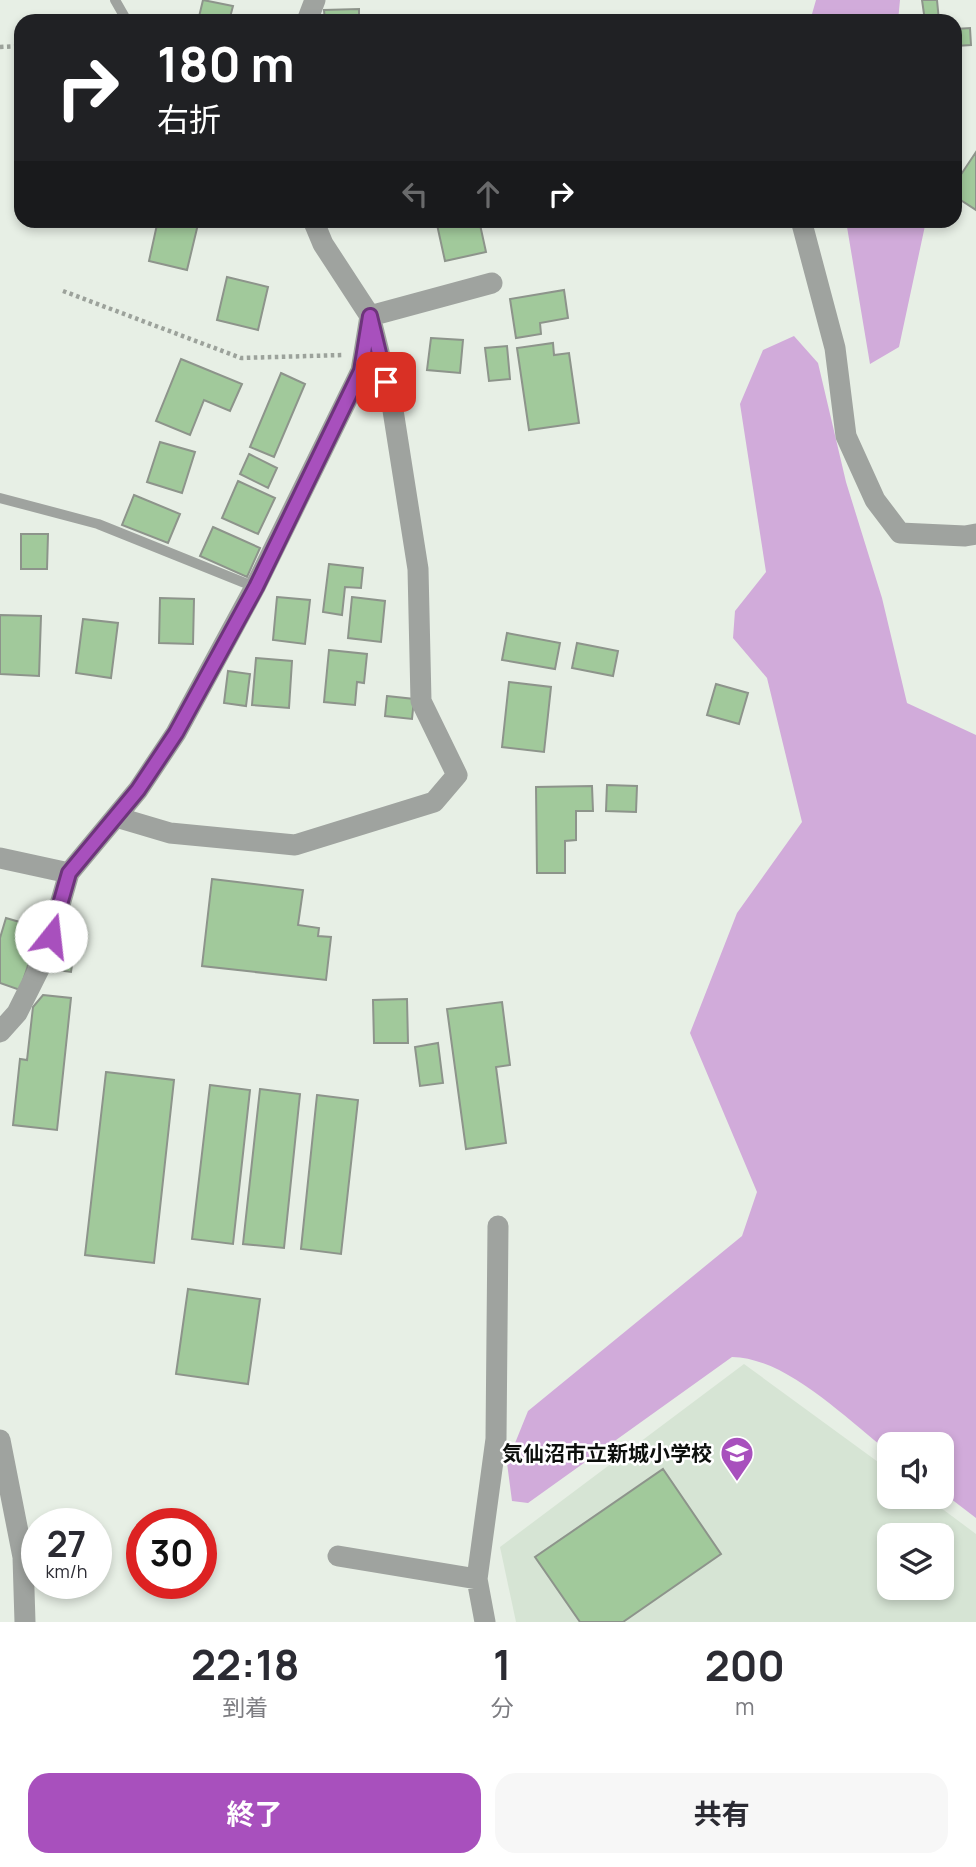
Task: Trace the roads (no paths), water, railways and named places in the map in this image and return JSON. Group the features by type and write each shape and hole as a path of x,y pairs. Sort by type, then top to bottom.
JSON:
{"street":[{"path":"116,817 170,833 295,845 434,802 457,775 421,701 418,569 392,404 370,316 323,244 316,228"},
{"path":"803,228 835,348 846,436 875,500 900,533 965,537 976,534"},
{"path":"370,316 492,283"},
{"path":"0,1032 17,1013 45,957 69,873 116,817 176,733 256,587 361,371 370,316"},
{"path":"0,858 69,873"},
{"path":"485,1622 478,1580 496,1439 498,1226"},
{"path":"0,1440 23,1557 31,1619"},
{"path":"338,1556 478,1580"}],"lane":[{"path":"0,498 98,524 256,587"}],"place":[{"name":"気仙沼市立新城小学校","path":"737,1483"}]}
